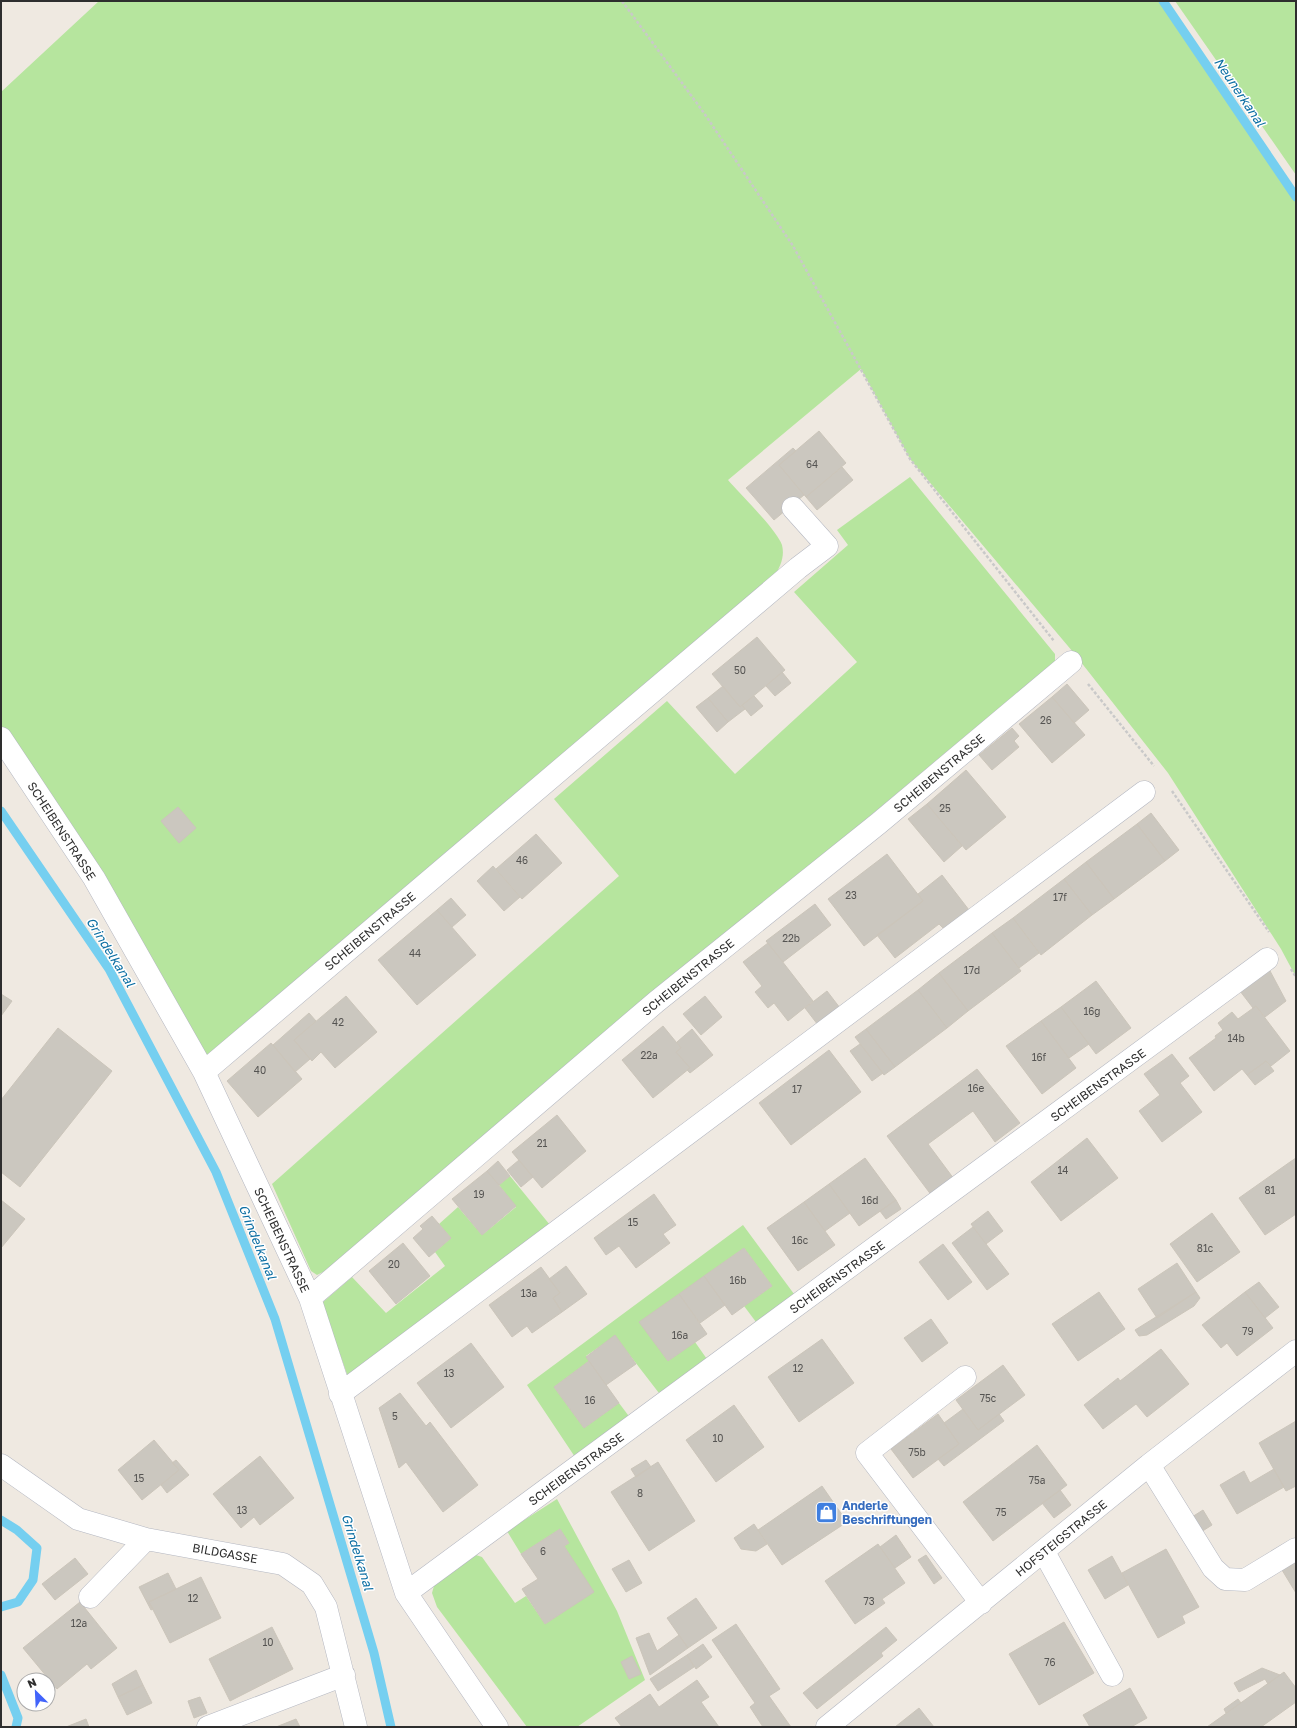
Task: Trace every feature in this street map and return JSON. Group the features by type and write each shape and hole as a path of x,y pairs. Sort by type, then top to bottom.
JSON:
{"street":[{"name":"SCHEIBENSTRASSE","path":"204,1072 798,568 827,546 793,508"},
{"name":"SCHEIBENSTRASSE","path":"310,1298 656,1002 879,823 1071,662"},
{"name":"SCHEIBENSTRASSE","path":"1,738 94,878 204,1072 310,1298 406,1593 497,1727"},
{"path":"340,1394 1144,792"},
{"name":"SCHEIBENSTRASSE","path":"406,1593 1267,959"},
{"name":"HOFSTEIGSTRASSE","path":"827,1727 1044,1552 1149,1465 1296,1351"},
{"path":"965,1377 867,1453 981,1603"},
{"name":"BILDGASSE","path":"1,1465 78,1519 146,1539 283,1564 312,1584 326,1607 356,1727"},
{"path":"1149,1465 1213,1568 1225,1579 1245,1580 1296,1549"},
{"path":"90,1597 146,1539"},
{"path":"1044,1552 1112,1675"},
{"path":"208,1727 344,1675"}],"path":[{"path":"622,1 704,113 793,246 910,459 1157,770"},
{"path":"1171,789 1272,936"},
{"path":"1290,966 1296,977"}],"green space":[{"path":"99,1 1165,1 1296,196 1296,977 1281,949 1168,773 1073,652 910,459 861,369 728,480 779,538 783,549 783,554 774,577 204,1072 1,738 1,92"},
{"path":"1175,1 1296,1 1296,175"},
{"path":"910,477 1055,654 1055,661 329,1269 317,1275 311,1271 272,1184 619,876 554,799 667,701 735,774 857,662 794,592 848,545 837,530"},
{"path":"510,1176 550,1225 348,1377 322,1303 352,1277 386,1313 445,1266 435,1252 451,1238 439,1224 458,1207 482,1235 516,1207 499,1185"},
{"path":"743,1225 797,1298 759,1326 744,1306 772,1286 744,1248 640,1322 668,1361 695,1342 709,1362 662,1397 615,1336 586,1356 589,1361 554,1387 584,1428 619,1403 631,1419 575,1457 527,1385"},
{"path":"557,1499 617,1611 645,1680 577,1727 527,1727 437,1607 432,1593 435,1582 476,1555 482,1557 515,1603 526,1596 545,1624 593,1592 564,1546 569,1543 560,1529 521,1554 507,1531"}],"building":[{"path":"819,431 846,463 806,497 779,465"},
{"path":"793,448 796,451 779,465 804,495 774,520 746,488"},
{"path":"842,467 853,480 817,510 806,497"},
{"path":"757,637 785,670 740,707 712,674"},
{"path":"782,672 791,683 775,696 766,686"},
{"path":"1067,684 1089,710 1074,723 1052,697"},
{"path":"723,686 740,707 742,705 745,709 728,722 708,698"},
{"path":"754,696 763,706 751,716 742,705"},
{"path":"1052,697 1085,735 1052,763 1019,724"},
{"path":"708,698 728,722 717,732 696,707"},
{"path":"1012,728 1019,736 1014,741 1019,747 992,770 979,755"},
{"path":"966,770 1006,817 966,850 927,804"},
{"path":"927,804 962,846 944,862 908,819"},
{"path":"178,807 196,828 179,843 161,821"},
{"path":"1151,813 1179,850 1165,861 1137,824"},
{"path":"1137,824 1165,861 1114,899 1086,862"},
{"path":"536,834 562,863 522,899 496,869"},
{"path":"887,854 923,901 864,946 828,899"},
{"path":"1086,862 1114,899 1092,915 1064,879"},
{"path":"493,866 520,897 504,911 477,881"},
{"path":"942,875 969,910 944,929 939,924 895,958 877,935 923,901 918,894"},
{"path":"1064,879 1092,915 1041,955 1013,918"},
{"path":"451,898 466,915 452,927 437,910"},
{"path":"815,904 831,925 783,962 766,941"},
{"path":"437,910 476,955 417,1005 378,960"},
{"path":"1013,918 1039,953 1019,968 992,933"},
{"path":"992,933 1021,971 968,1011 939,973"},
{"path":"768,943 813,1001 788,1021 774,1003 768,1008 755,992 762,986 743,962"},
{"path":"1269,969 1286,1001 1265,1017 1256,1006 1253,1008 1240,991"},
{"path":"939,973 968,1011 947,1028 918,990"},
{"path":"1096,981 1131,1028 1096,1054 1061,1007"},
{"path":"918,990 947,1028 895,1067 866,1029"},
{"path":"827,991 840,1008 818,1025 805,1008"},
{"path":"1,994 12,1001 1,1016"},
{"path":"346,996 377,1032 335,1068 321,1052 312,1061 294,1040"},
{"path":"705,996 722,1017 701,1035 683,1014"},
{"path":"1256,1006 1290,1051 1271,1066 1266,1061 1247,1075 1242,1069 1214,1091 1189,1058 1216,1038 1215,1036 1223,1030 1218,1023 1232,1012 1238,1019"},
{"path":"1061,1007 1089,1044 1069,1058 1041,1021"},
{"path":"309,1013 316,1021 294,1040 310,1059 295,1072 273,1045"},
{"path":"1041,1021 1076,1068 1042,1094 1006,1046"},
{"path":"663,1026 681,1048 676,1052 690,1068 653,1098 622,1060"},
{"path":"58,1028 112,1071 20,1187 1,1172 1,1100"},
{"path":"692,1029 713,1055 690,1073 687,1070 690,1068 676,1052 681,1048 677,1042"},
{"path":"866,1029 895,1067 884,1075 855,1037"},
{"path":"271,1043 302,1079 258,1117 227,1081"},
{"path":"860,1044 883,1073 872,1081 850,1051"},
{"path":"829,1050 861,1092 791,1145 759,1103"},
{"path":"1172,1054 1189,1076 1180,1083 1202,1112 1162,1142 1139,1111 1160,1095 1144,1074"},
{"path":"1266,1061 1274,1071 1255,1085 1247,1075"},
{"path":"977,1069 1020,1123 995,1142 973,1111 928,1144 954,1179 932,1196 887,1136"},
{"path":"557,1115 586,1151 542,1188 512,1152"},
{"path":"1087,1138 1118,1178 1061,1221 1031,1182"},
{"path":"865,1158 896,1200 859,1226 829,1184"},
{"path":"1296,1158 1296,1171 1290,1162"},
{"path":"519,1160 533,1177 521,1187 507,1170"},
{"path":"498,1161 510,1176 499,1185 487,1171"},
{"path":"1290,1162 1296,1171 1296,1214 1265,1235 1239,1198"},
{"path":"487,1171 516,1206 482,1235 452,1199"},
{"path":"829,1184 850,1213 825,1231 804,1202"},
{"path":"654,1194 676,1225 663,1234 670,1243 636,1268 619,1246 606,1255 594,1238"},
{"path":"1,1200 25,1219 1,1248"},
{"path":"896,1200 901,1209 886,1219 880,1211"},
{"path":"804,1202 835,1245 798,1271 767,1228"},
{"path":"988,1211 1003,1231 986,1244 971,1224"},
{"path":"1212,1213 1240,1252 1197,1282 1170,1244"},
{"path":"432,1216 451,1238 429,1257 413,1238 423,1229 420,1226"},
{"path":"973,1227 1009,1274 987,1290 952,1243"},
{"path":"403,1243 430,1276 396,1304 369,1271"},
{"path":"943,1244 972,1282 948,1300 919,1262"},
{"path":"744,1248 772,1286 732,1315 704,1276"},
{"path":"1177,1263 1196,1292 1157,1318 1138,1289"},
{"path":"566,1266 587,1294 562,1312 553,1298 560,1293 549,1279"},
{"path":"541,1267 560,1293 553,1298 562,1312 532,1333 527,1326 512,1337 489,1305"},
{"path":"704,1276 725,1305 700,1323 679,1294"},
{"path":"1259,1282 1279,1307 1265,1318 1245,1292"},
{"path":"1099,1292 1125,1329 1078,1361 1052,1324"},
{"path":"1196,1292 1200,1298 1194,1306 1147,1335 1139,1336 1135,1330"},
{"path":"1245,1292 1273,1328 1237,1356 1227,1343 1221,1348 1202,1325"},
{"path":"679,1294 707,1334 668,1361 639,1322"},
{"path":"931,1319 948,1343 922,1362 904,1338"},
{"path":"615,1335 636,1364 606,1385 586,1357"},
{"path":"822,1339 854,1383 799,1422 768,1377"},
{"path":"471,1343 504,1387 451,1428 417,1383"},
{"path":"1161,1349 1189,1384 1147,1417 1136,1404 1103,1429 1084,1405 1118,1378 1120,1381"},
{"path":"589,1361 619,1403 584,1428 554,1387"},
{"path":"1003,1365 1025,1395 978,1430 956,1400"},
{"path":"400,1393 426,1426 430,1422 478,1485 443,1512 406,1462 399,1468 379,1408"},
{"path":"734,1405 764,1447 716,1482 686,1440"},
{"path":"963,1409 978,1430 999,1414 1004,1421 944,1466 938,1459 959,1444 944,1423"},
{"path":"938,1414 959,1444 913,1478 891,1449"},
{"path":"1296,1421 1296,1486 1286,1491 1259,1443"},
{"path":"154,1440 179,1470 142,1500 118,1470"},
{"path":"1037,1445 1067,1485 993,1541 963,1502"},
{"path":"260,1456 294,1498 260,1525 254,1517 241,1528 213,1494"},
{"path":"176,1460 189,1475 167,1493 161,1485 179,1470 172,1463"},
{"path":"646,1460 651,1467 636,1477 631,1469"},
{"path":"658,1462 695,1521 649,1551 611,1492"},
{"path":"1274,1469 1284,1487 1237,1514 1220,1485 1244,1471 1250,1483"},
{"path":"822,1486 847,1522 782,1565 758,1530"},
{"path":"1060,1490 1071,1505 1054,1518 1042,1503"},
{"path":"1203,1510 1212,1525 1201,1532 1192,1517"},
{"path":"754,1524 767,1544 756,1551 741,1549 734,1538"},
{"path":"560,1529 569,1543 564,1546 594,1592 545,1624 522,1589 538,1579 521,1554"},
{"path":"896,1535 911,1557 895,1568 880,1547"},
{"path":"878,1544 905,1583 882,1599 885,1603 855,1624 825,1581"},
{"path":"1166,1549 1199,1607 1182,1616 1185,1623 1158,1638 1122,1573"},
{"path":"926,1555 942,1578 934,1584 918,1560"},
{"path":"1112,1556 1128,1585 1105,1599 1088,1570"},
{"path":"75,1558 88,1574 55,1600 42,1584"},
{"path":"629,1560 642,1583 626,1592 612,1569"},
{"path":"1296,1562 1296,1593 1282,1570"},
{"path":"168,1573 176,1589 149,1602 153,1609 151,1610 139,1587"},
{"path":"201,1577 221,1618 170,1643 149,1602"},
{"path":"696,1598 717,1628 688,1648 667,1618"},
{"path":"80,1602 117,1648 91,1669 87,1664 57,1689 56,1672 43,1672 23,1648"},
{"path":"1064,1622 1094,1673 1039,1705 1009,1654"},
{"path":"736,1624 780,1689 769,1696 791,1727 763,1727 750,1707 755,1703 712,1640"},
{"path":"272,1627 293,1669 230,1701 209,1659"},
{"path":"886,1627 897,1640 881,1653 883,1656 817,1709 803,1693"},
{"path":"649,1633 657,1651 679,1635 688,1648 650,1675 636,1638"},
{"path":"703,1644 712,1657 696,1669 687,1655"},
{"path":"687,1655 694,1667 658,1691 650,1679"},
{"path":"632,1656 641,1674 629,1679 621,1662"},
{"path":"1262,1668 1280,1675 1268,1684 1265,1679 1239,1692 1234,1683"},
{"path":"136,1670 143,1685 118,1697 112,1684"},
{"path":"1284,1672 1296,1688 1296,1702 1261,1727 1207,1727"},
{"path":"697,1680 709,1697 701,1702 719,1727 622,1727 615,1718 650,1694 659,1707"},
{"path":"143,1685 152,1703 127,1715 118,1697"},
{"path":"1130,1688 1147,1718 1131,1727 1090,1727 1083,1715"},
{"path":"200,1697 207,1713 194,1718 188,1701"},
{"path":"1238,1699 1241,1703 1226,1713 1224,1709"},
{"path":"919,1708 934,1727 895,1727"},
{"path":"86,1719 89,1727 66,1727"},
{"path":"296,1719 300,1727 276,1727"}],"waterway":[{"name":"Neunerkanal","path":"1163,1 1296,197"},
{"name":"Grindelkanal","path":"1,811 109,969 216,1172 275,1319 374,1653 391,1727"},
{"path":"1,1520 17,1530 37,1548 33,1580 18,1602 1,1607"},
{"path":"1,1675 18,1718 16,1727"}],"place":[{"name":"Anderle Beschriftungen","path":"826,1512"}]}
